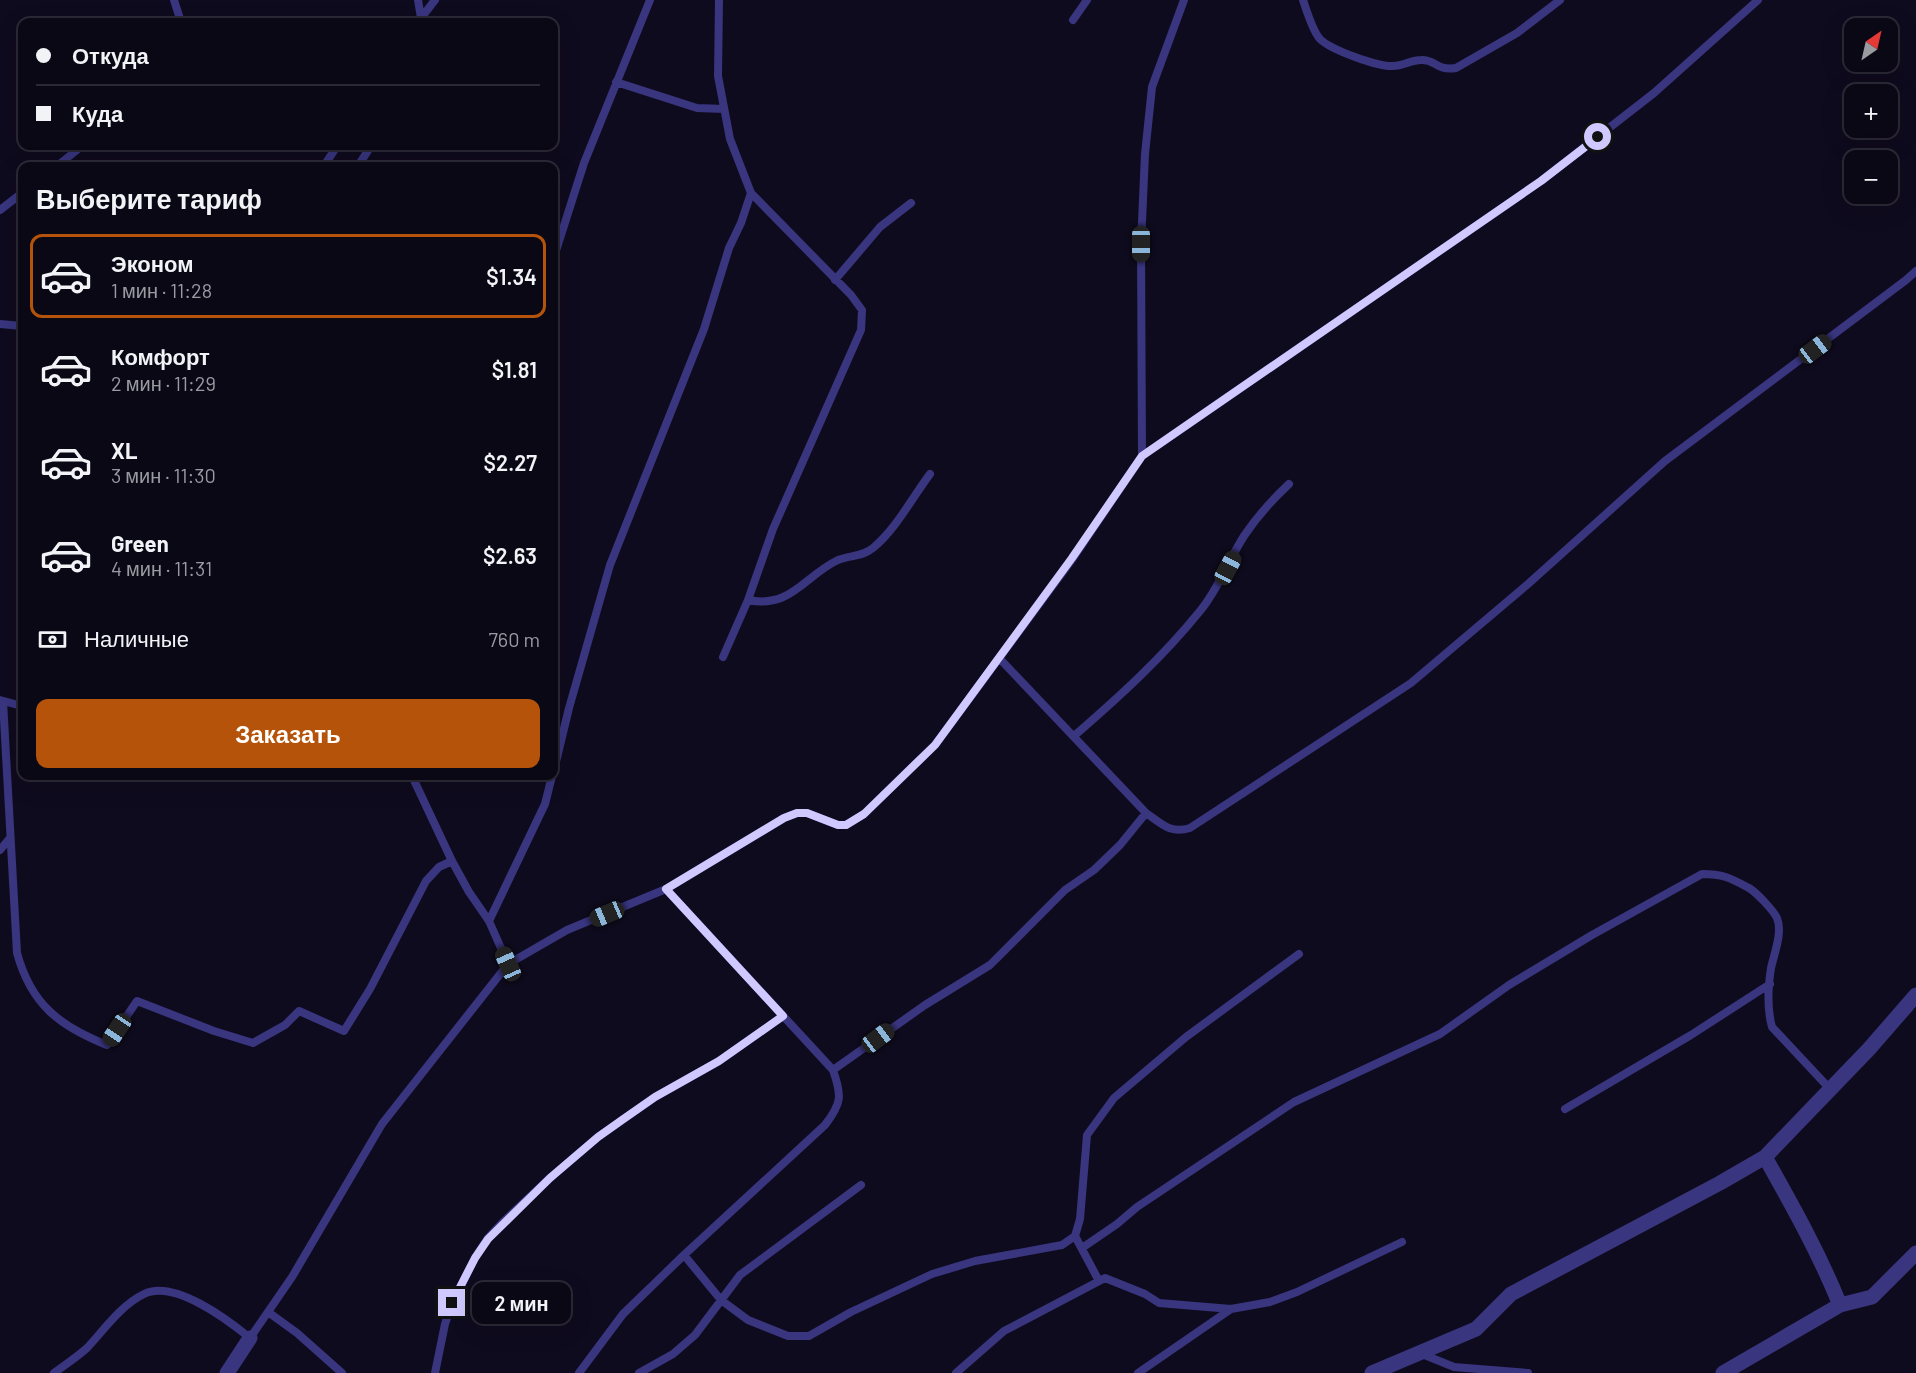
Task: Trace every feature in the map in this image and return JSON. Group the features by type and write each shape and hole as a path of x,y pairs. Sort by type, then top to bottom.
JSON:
{"street":[{"path":"1372,1373 1476,1329 1512,1294 1765,1157 1916,995"},
{"path":"1765,1157 1801,1220 1840,1305"},
{"path":"1724,1373 1840,1305 1872,1297 1916,1253"},
{"path":"227,1373 250,1338"}],"lane":[{"path":"174,0 180,18"},
{"path":"418,0 420,18"},
{"path":"422,18 435,0"},
{"path":"558,244 584,163 650,0"},
{"path":"719,0 718,76 729,139 751,193 851,295 862,310 861,330 773,529 748,600 723,657"},
{"path":"1073,20 1087,0"},
{"path":"1142,456 1141,244 1145,154 1152,87 1184,0"},
{"path":"1304,0 1306,10 1320,39 1360,60 1393,66 1427,60 1442,69 1448,69 1455,68 1517,33 1560,0"},
{"path":"54,1373 84,1350 127,1306 145,1293 163,1291 184,1296 204,1305 250,1338 292,1277 382,1124 508,964 567,930 666,889 784,818 797,813 807,813 838,825 846,825 864,814 935,745 1000,659 1142,456 1541,181 1654,93 1758,0"},
{"path":"616,82 697,108 724,109"},
{"path":"62,162 77,150"},
{"path":"558,753 610,565 699,340 729,248 741,223 751,193"},
{"path":"0,210 18,196"},
{"path":"835,280 880,227 911,203"},
{"path":"558,228 562,230"},
{"path":"1000,659 1146,813 1170,829 1179,831 1190,828 1411,683 1528,584 1665,461 1916,271"},
{"path":"0,324 18,326"},
{"path":"748,600 763,603 782,598 839,560 862,555 884,537 930,474"},
{"path":"1074,736 1137,681 1200,611 1219,584 1244,536 1288,484"},
{"path":"18,705 2,701 17,953 23,974 39,1000 78,1034 107,1045 137,1001 214,1031 253,1043 285,1025 299,1011 344,1031 370,989 426,881 439,867 452,861"},
{"path":"414,780 452,861 468,892 489,921 508,964"},
{"path":"489,921 545,804 551,780"},
{"path":"833,1070 925,1005 990,964 1065,890 1094,870 1146,813"},
{"path":"0,850 10,838"},
{"path":"1082,1248 1137,1207 1294,1102 1440,1034 1518,980 1592,935 1702,874 1722,874 1756,892 1777,919 1778,947 1772,967 1768,1015 1772,1027 1830,1089"},
{"path":"579,1373 623,1314 825,1125 835,1112 840,1100 840,1089 833,1070 666,889"},
{"path":"684,1255 721,1300 748,1320 788,1336 809,1336 851,1312 932,1274 975,1261 1062,1245 1075,1236 1080,1220 1087,1135 1114,1098 1186,1037 1299,954"},
{"path":"1565,1108 1691,1035 1770,984"},
{"path":"435,1373 445,1324 452,1303 475,1258 503,1222 598,1137 655,1097 719,1061 783,1016"},
{"path":"639,1373 673,1354 695,1335 740,1275 861,1185"},
{"path":"1075,1236 1099,1281"},
{"path":"956,1373 1004,1332 1104,1278 1145,1294 1159,1303 1231,1309 1270,1302 1297,1292 1402,1242"},
{"path":"1138,1373 1231,1309"},
{"path":"268,1312 297,1333 342,1373"},
{"path":"1420,1353 1454,1367 1528,1373"}],"route":[{"path":"452,1303 475,1258 488,1239 550,1178 598,1137 655,1097 719,1061 783,1016 666,889 784,818 797,813 807,813 838,825 846,825 864,814 935,745 1072,558 1142,456 1541,181 1598,137"}]}
